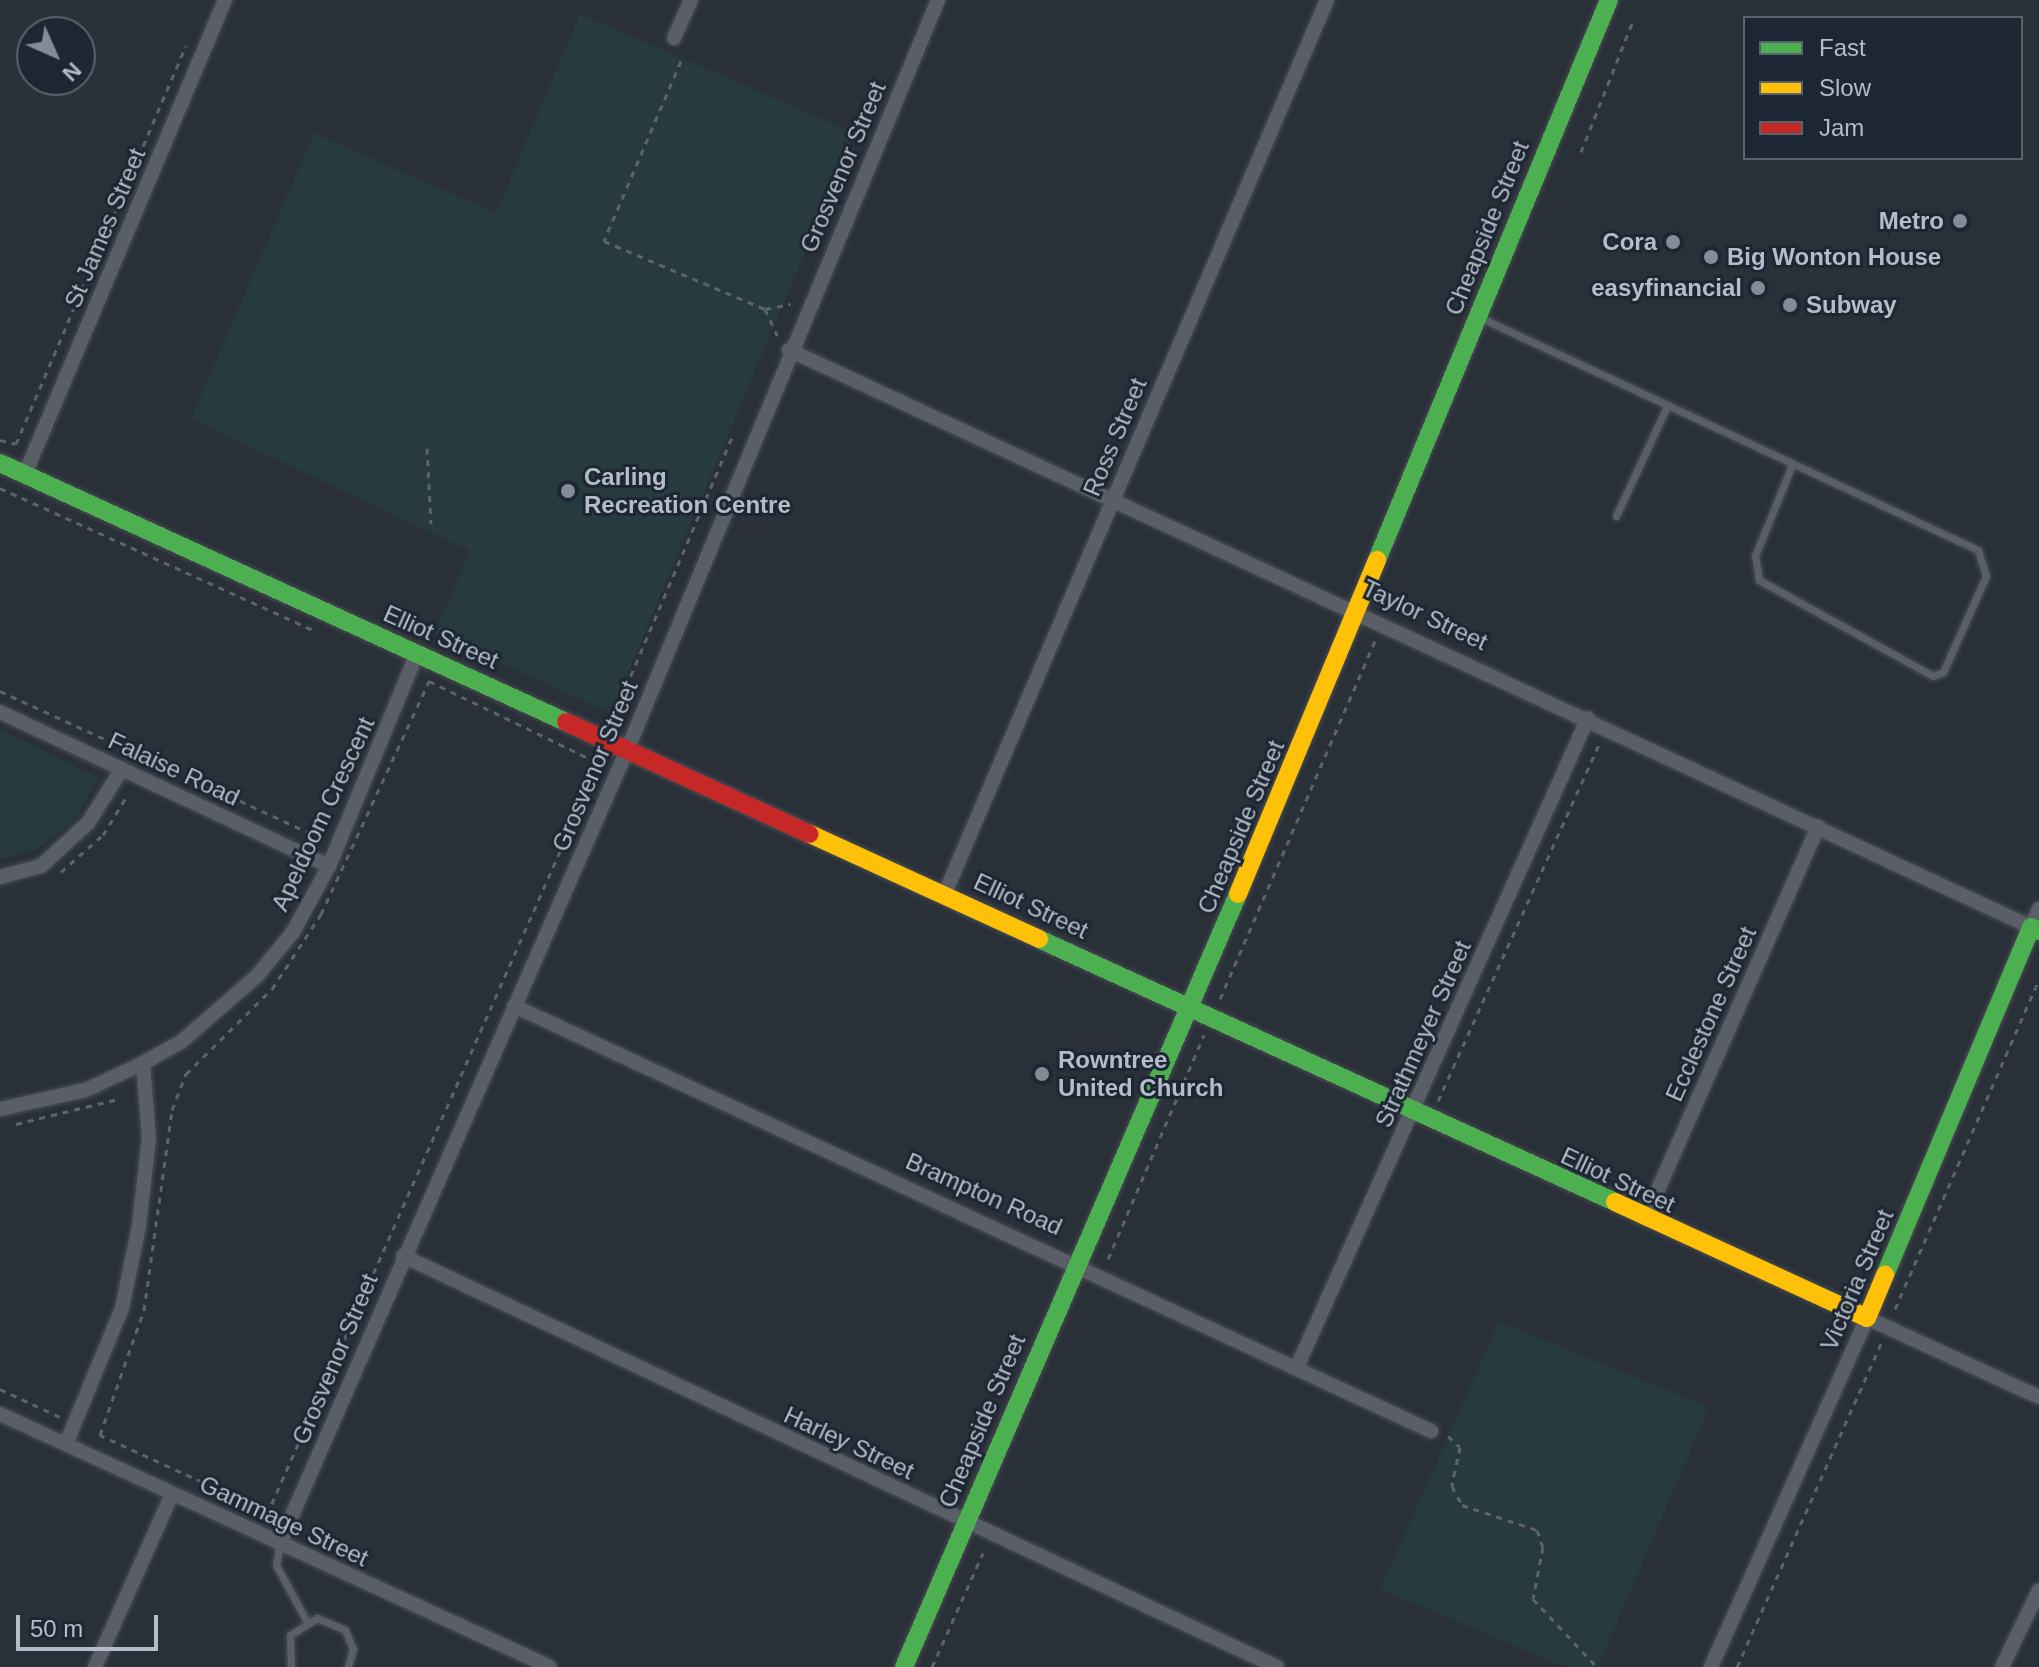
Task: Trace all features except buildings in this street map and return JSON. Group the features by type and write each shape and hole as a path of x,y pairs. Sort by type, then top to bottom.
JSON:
{"street":[{"name":"St James Street","path":"25,474 225,0"},
{"path":"674,38 691,0"},
{"name":"Grosvenor Street","path":"280,1543 403,1256 628,748 789,350 938,0"},
{"name":"Ross Street","path":"945,893 1327,0"},
{"name":"Cheapside Street","path":"904,1667 1076,1260 1191,1007 1609,0"},
{"name":"Taylor Street","path":"789,350 1358,610 2035,929"},
{"name":"Elliot Street","path":"0,463 945,893 1645,1219 2039,1397"},
{"name":"Apeldoom Crescent","path":"0,1109 86,1090 143,1063 191,1035 257,976 293,932 329,866 417,654"},
{"name":"Falaise Road","path":"0,712 329,866"},
{"name":"Strathmeyer Street","path":"1297,1367 1588,718"},
{"path":"0,877 41,866 88,823 122,769"},
{"name":"Ecclestone Street","path":"1645,1219 1818,826"},
{"name":"Victoria Street","path":"1711,1667 1867,1318 2035,929 2039,909"},
{"name":"Brampton Road","path":"514,1006 1076,1260 1431,1431"},
{"path":"66,1444 122,1308 139,1226 149,1138 143,1063"},
{"name":"Harley Street","path":"403,1256 1277,1667"},
{"name":"Gammage Street","path":"0,1414 550,1667"},
{"path":"95,1667 172,1494"},
{"path":"2002,1667 2039,1590"}],"lane":[{"path":"1478,316 1792,465 1985,557 1986,576 1943,672 1933,676 1759,580 1755,556 1792,465"},
{"path":"1616,516 1667,406"},
{"path":"280,1543 276,1565 306,1620"},
{"path":"291,1667 290,1635 306,1620 327,1618 345,1630 353,1649 348,1667"}],"path":[{"path":"1581,152 1634,18"},
{"path":"0,440 16,444 186,46"},
{"path":"681,61 604,241 765,309 791,304"},
{"path":"765,309 777,335"},
{"path":"607,721 615,720 732,437"},
{"path":"427,448 431,524"},
{"path":"0,488 326,636"},
{"path":"1108,1259 1376,639"},
{"path":"0,1389 75,1424 268,1512 599,763 429,681 321,914 272,989 186,1074 172,1110 144,1310 100,1435"},
{"path":"0,691 317,836"},
{"path":"1436,1105 1600,743"},
{"path":"1895,1309 2039,980"},
{"path":"11,1125 118,1099"},
{"path":"1737,1667 1883,1340"},
{"path":"1431,1431 1460,1447 1452,1486 1462,1505 1537,1530 1543,1547 1533,1599 1597,1667"},
{"path":"932,1667 983,1553"}],"green space":[{"path":"580,14 855,133 611,713 435,633 470,551 191,419 314,133 496,213"},
{"path":"0,730 98,777 76,819 37,849 0,859"},
{"path":"1499,1322 1709,1407 1598,1667 1565,1667 1380,1589"}],"traffic: fast":[{"path":"1377,560 1609,0"},
{"path":"0,463 566,722"},
{"path":"904,1667 1238,894"},
{"path":"1885,1275 2031,927 2039,931"},
{"path":"1039,939 1615,1202"}],"traffic: slow":[{"path":"1238,894 1377,560"},
{"path":"810,834 1039,939"},
{"path":"1615,1202 1867,1318 1885,1275"}],"traffic: jam":[{"path":"566,722 810,834"}],"place":[{"name":"Metro","path":"1960,221"},
{"name":"Cora","path":"1673,242"},
{"name":"Big Wonton House","path":"1711,257"},
{"name":"easyfinancial","path":"1758,288"},
{"name":"Subway","path":"1790,305"},
{"name":"Carling Recreation Centre","path":"568,491"},
{"name":"Rowntree United Church","path":"1042,1074"}]}
